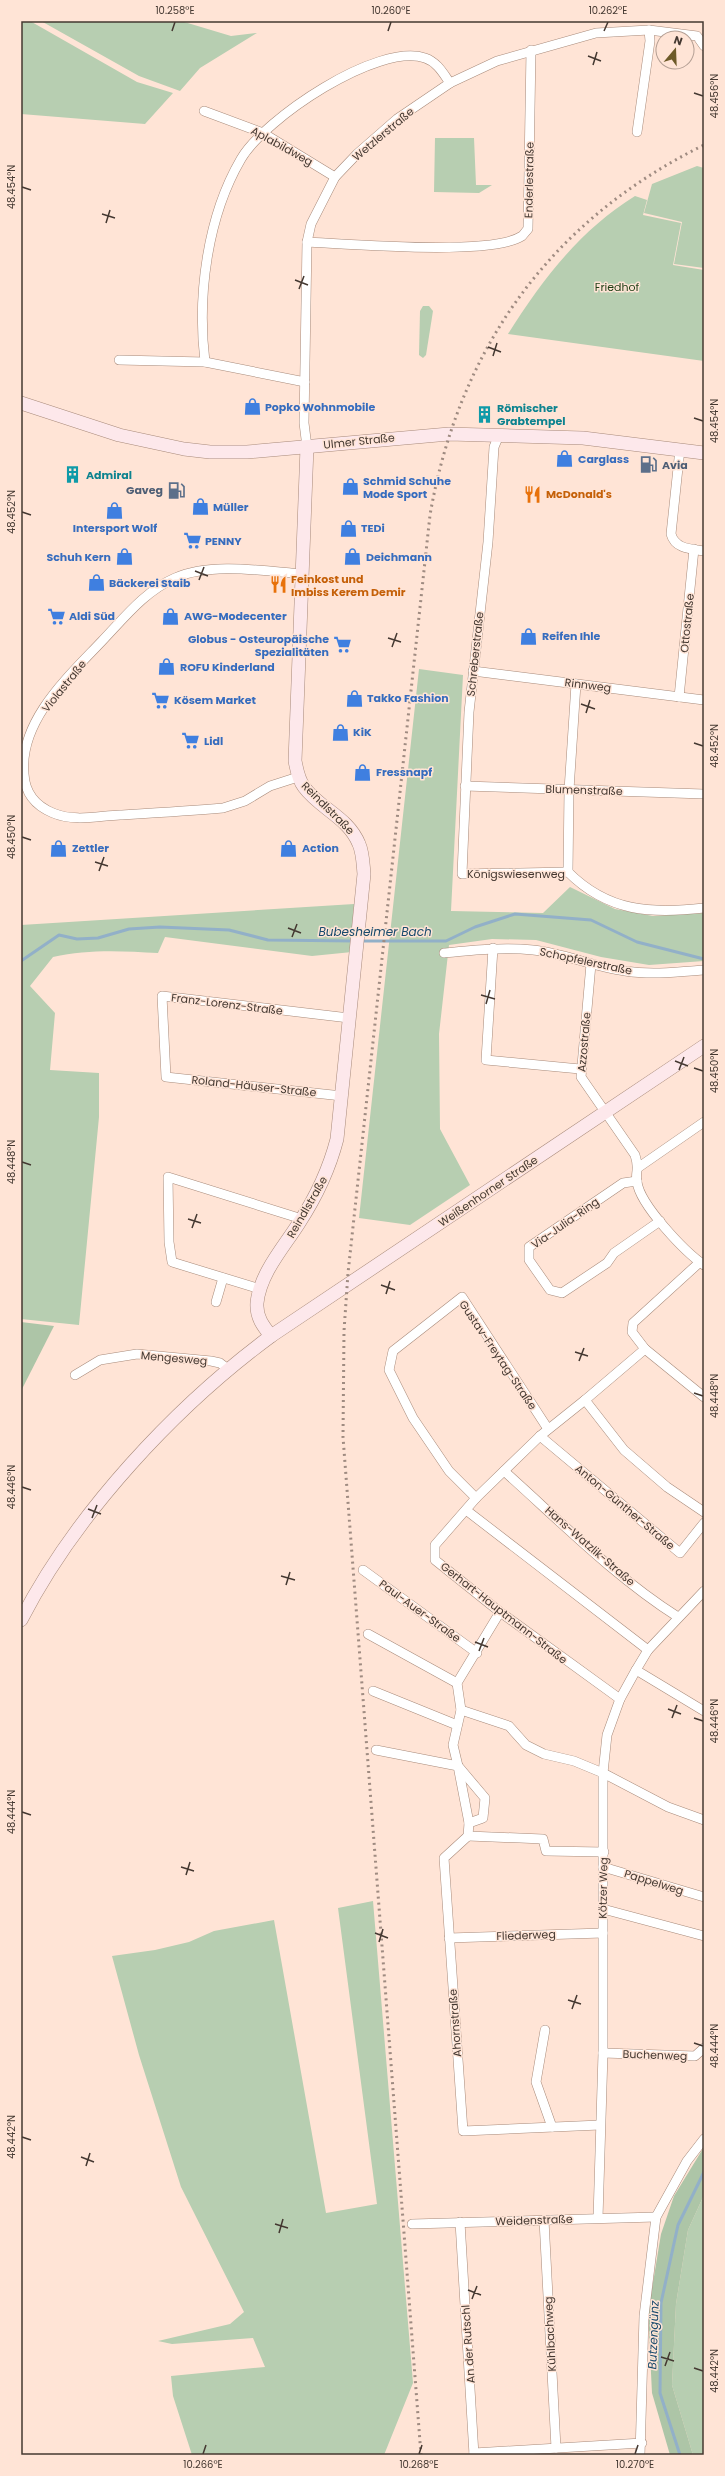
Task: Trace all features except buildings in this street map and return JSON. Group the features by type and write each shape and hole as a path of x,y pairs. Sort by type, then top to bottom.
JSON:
{"main road":[{"name":"Ulmer Straße","path":"21,403 119,435 184,449 247,452 449,434 583,438 680,449 704,454"},
{"name":"Reindlstraße","path":"272,1336 262,1324 258,1315 260,1289 268,1271 302,1219 317,1192 332,1158 342,1096 357,929 364,874 360,845 349,826 304,787 298,777 295,761 307,447"},
{"name":"Weißenhorner Straße","path":"21,1620 40,1583 102,1499 169,1423 228,1369 272,1336 704,1046"}],"street":[{"name":"Wetzlerstraße","path":"307,447 304,423 307,242 311,224 335,177 357,154 397,120 450,83 497,61 531,50 596,33 649,30 697,36 704,46"},
{"path":"637,132 650,41 649,30"},
{"name":"Enderlestraße","path":"307,242 467,247 497,243 521,236 528,229 531,50"},
{"path":"205,362 204,284 215,226 227,188 241,158 263,133 300,101 345,76 391,58 423,58 434,62 450,83"},
{"name":"Aplabildweg","path":"204,111 263,133 335,177"},
{"path":"119,360 205,362 305,382"},
{"name":"Schreberstraße","path":"462,874 465,786 473,671 488,542 494,447 499,435"},
{"path":"680,449 671,534 674,542 678,545 704,551"},
{"name":"Ottostraße","path":"679,697 694,549"},
{"name":"Violastraße","path":"298,777 270,786 245,801 223,808 77,818 53,813 37,804 27,790 23,766 24,752 30,734 53,696 150,592 176,578 209,570 303,574"},
{"name":"Rinnweg","path":"473,671 704,700"},
{"path":"568,872 569,790 576,684"},
{"name":"Blumenstraße","path":"465,786 704,794"},
{"name":"Königswiesenweg","path":"462,874 568,872 584,889 612,903 643,910 675,911 704,908"},
{"path":"493,948 486,1060 580,1069"},
{"name":"Schopfelerstraße","path":"444,953 493,948 533,950 567,956 591,964 625,971 659,973 704,970"},
{"name":"Azzostraße","path":"591,964 580,1069 581,1077 635,1155 639,1167"},
{"name":"Franz-Lorenz-Straße","path":"166,1077 162,996 349,1018"},
{"name":"Roland-Häuser-Straße","path":"166,1077 342,1096"},
{"path":"704,1122 639,1167 637,1182 642,1196 660,1222 702,1263 633,1323 632,1332 645,1349 704,1397"},
{"path":"260,1289 172,1262 169,1242 168,1177 302,1219"},
{"name":"Via-Julia-Ring","path":"637,1182 623,1183 529,1247 529,1260 550,1290 562,1293 607,1263 614,1253 660,1222"},
{"path":"216,1302 223,1278"},
{"name":"Gustav-Freytag-Straße","path":"476,1498 449,1471 413,1418 389,1370 393,1351 462,1297 548,1429"},
{"name":"Gerhart-Hauptmann-Straße","path":"620,1699 500,1612 435,1560 435,1545 476,1498 540,1436 645,1349"},
{"name":"Mengesweg","path":"75,1375 100,1360 137,1354 211,1361 228,1369"},
{"path":"585,1400 624,1450 667,1487 704,1512"},
{"name":"Anton-Günther-Straße","path":"540,1436 680,1552 704,1523"},
{"name":"Hans-Watzlik-Straße","path":"504,1472 601,1558 659,1605 678,1617"},
{"path":"466,1510 648,1650"},
{"name":"Paul-Auer-Straße","path":"363,1570 477,1653"},
{"name":"Kötzer Weg","path":"598,2218 603,2054 603,1773 607,1735 620,1699 648,1650 704,1591"},
{"path":"500,1612 477,1653 457,1683 461,1710 452,1745 458,1766 469,1823 468,1836 543,1839 546,1851 604,1852"},
{"path":"368,1634 457,1683"},
{"path":"636,1670 704,1711"},
{"path":"373,1691 457,1725"},
{"path":"461,1710 509,1726 526,1745 544,1754 574,1761 603,1773 668,1807 704,1820"},
{"path":"376,1750 458,1766 485,1798 483,1818 469,1823"},
{"name":"Ahornstraße","path":"468,1836 444,1858 463,2131 600,2125"},
{"name":"Pappelweg","path":"603,1868 704,1897"},
{"path":"603,1909 704,1936"},
{"name":"Fliederweg","path":"449,1938 603,1933"},
{"path":"545,2030 536,2082 552,2128"},
{"name":"Buchenweg","path":"603,2054 695,2056 704,2048"},
{"path":"640,2455 642,2443 642,2382 646,2288 656,2217 688,2161 704,2139"},
{"name":"Weidenstraße","path":"412,2224 656,2217"},
{"name":"Kühlbachweg","path":"544,2220 556,2448"},
{"name":"An der Rutschl","path":"460,2222 474,2454"},
{"path":"474,2454 642,2443"}],"green space":[{"path":"21,21 30,21 137,82 173,93 145,124 21,114"},
{"path":"41,21 181,21 231,36 257,33 200,68 180,91 139,76"},
{"path":"435,138 474,138 476,185 492,185 479,193 434,192"},
{"path":"697,166 704,168 704,268 674,264 682,222 644,213 652,184"},
{"name":"Friedhof","path":"635,196 647,200 643,215 681,223 673,265 704,270 704,361 508,334 534,294 580,240 615,209"},
{"path":"423,306 429,306 433,311 426,355 423,358 419,355 420,311"},
{"path":"419,669 463,675 451,911 543,913 570,887 615,909 653,916 704,913 704,961 649,965 601,957 536,940 492,939 449,945 439,1034 440,1129 470,1185 410,1225 359,1218"},
{"path":"354,904 352,952 312,956 165,937 158,953 118,951 66,954 53,957 30,986 55,1013 50,1070 99,1073 99,1117 79,1325 21,1319 21,925"},
{"path":"21,1322 54,1326 21,1391"},
{"path":"373,1901 413,2383 384,2455 192,2455 173,2396 171,2376 265,2367 253,2338 172,2344 158,2341 230,2324 244,2312 181,2187 139,2055 112,1956 155,1950 189,1942 214,1931 274,1920 326,2213 377,2204 338,1908"},
{"path":"704,2147 704,2195 688,2230 676,2304 672,2385 693,2455 670,2455 652,2393 648,2313 661,2234 674,2196"},
{"path":"704,2195 704,2455 693,2455 672,2385 676,2304 688,2230"}],"waterway":[{"name":"Bubesheimer Bach","path":"361,941 446,941 475,927 515,914 591,920 637,942 704,959"},
{"name":"Bubesheimer Bach","path":"21,961 59,935 77,939 98,938 129,929 160,927 229,930 268,940 354,941"},
{"name":"Butzengünz","path":"680,2455 660,2393 661,2303 678,2225 704,2172"}],"railway":[{"path":"421,2455 343,1437 344,1331 348,1273 430,515 444,454 464,397 489,344 520,296 558,251 601,211 649,176 704,145"}],"place":[{"name":"Popko Wohnmobile","path":"252,407"},
{"name":"Römischer Grabtempel","path":"484,414"},
{"name":"Carglass","path":"565,459"},
{"name":"Avia","path":"649,465"},
{"name":"Admiral","path":"73,475"},
{"name":"Schmid Schuhe Mode Sport","path":"350,487"},
{"name":"Gaveg","path":"176,490"},
{"name":"McDonald's","path":"533,494"},
{"name":"Müller","path":"200,507"},
{"name":"Intersport Wolf","path":"115,510"},
{"name":"TEDi","path":"348,528"},
{"name":"PENNY","path":"192,541"},
{"name":"Schuh Kern","path":"124,557"},
{"name":"Deichmann","path":"353,557"},
{"name":"Bäckerei Staib","path":"96,583"},
{"name":"Feinkost und Imbiss Kerem Demir","path":"278,585"},
{"name":"Aldi Süd","path":"56,616"},
{"name":"AWG-Modecenter","path":"171,616"},
{"name":"Reifen Ihle","path":"529,636"},
{"name":"Globus - Osteuropäische Spezialitäten","path":"342,645"},
{"name":"ROFU Kinderland","path":"167,667"},
{"name":"Takko Fashion","path":"354,698"},
{"name":"Kösem Market","path":"161,700"},
{"name":"KiK","path":"340,732"},
{"name":"Lidl","path":"191,741"},
{"name":"Fressnapf","path":"363,772"},
{"name":"Zettler","path":"59,848"},
{"name":"Action","path":"289,848"}]}
